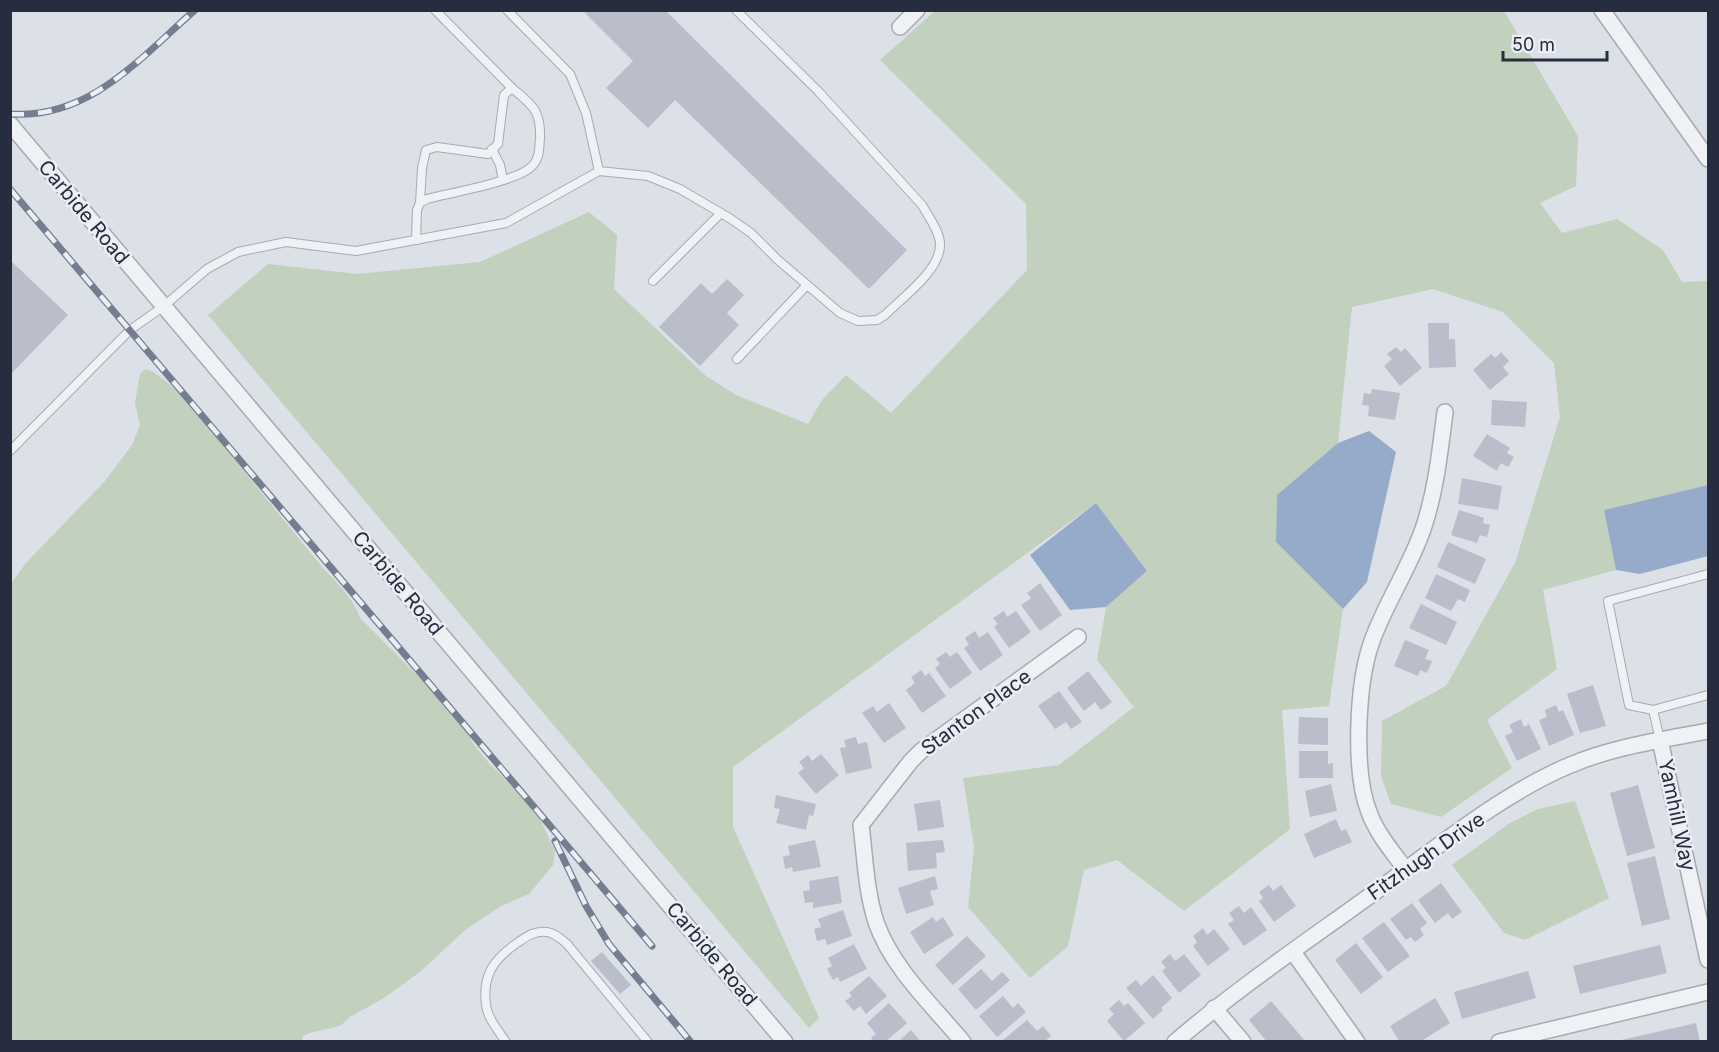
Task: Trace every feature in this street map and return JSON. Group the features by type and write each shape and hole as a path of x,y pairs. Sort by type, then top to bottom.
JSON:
{"street":[{"path":"900,27 917,10"},
{"path":"1603,11 1708,159"},
{"name":"Carbide Road","path":"10,124 785,1041"},
{"path":"1406,870 1381,836 1369,811 1362,786 1360,694 1372,641 1423,531 1430,508 1446,412"},
{"name":"Stanton Place","path":"963,1041 904,971 888,948 876,922 869,894 861,825 921,751 1077,637"},
{"name":"Fitzhugh Drive","path":"1175,1041 1214,1008 1533,782 1569,765 1608,752 1708,731"},
{"name":"Yamhill Way","path":"1660,740 1708,960"},
{"path":"1293,952 1357,1041"},
{"path":"1499,1041 1708,992"},
{"path":"1214,1008 1243,1041"}],"lane":[{"path":"420,203 427,199 502,180 530,168 539,156 540,122 534,107 512,88 435,10"},
{"path":"507,10 570,74 586,113 600,171"},
{"path":"10,451 130,330 164,306 207,269 238,252 286,242 356,251 507,223 600,171 648,176 680,189 751,233 840,313 858,321 877,320 933,268 940,255 940,240 922,205 819,92 736,10"},
{"path":"416,240 417,210 420,203 422,168 426,150 437,147 488,154 498,144 504,95 512,88"},
{"path":"492,150 500,165 502,180"},
{"path":"653,281 721,213"},
{"path":"737,359 807,285"},
{"path":"1708,574 1608,601 1629,705 1653,710 1708,695"},
{"path":"1653,710 1660,740"},
{"path":"506,1041 496,1028 486,1007 485,992 491,967 501,954 532,933 547,932 557,935 567,944 648,1041"}],"green space":[{"path":"935,11 1504,11 1578,136 1576,186 1540,203 1562,233 1617,219 1663,250 1682,282 1708,281 1708,485 1604,510 1616,570 1543,590 1557,669 1487,720 1512,768 1441,817 1391,804 1381,776 1382,721 1446,686 1515,563 1560,417 1554,363 1503,312 1433,289 1352,307 1338,443 1277,495 1276,542 1343,609 1329,706 1282,710 1290,829 1184,911 1117,860 1084,870 1068,946 1030,978 968,907 974,847 963,778 1059,765 1134,707 1097,660 1106,607 1147,571 1096,503 733,767 733,827 819,1018 809,1028 208,315 268,264 357,274 480,262 589,212 617,235 614,289 706,376 736,395 808,424 822,400 846,375 891,413 1027,270 1026,204 880,60"},
{"path":"146,369 169,384 195,411 344,591 360,618 429,687 464,727 474,745 489,763 525,799 539,817 555,851 553,865 529,894 501,906 465,930 421,971 384,998 350,1017 340,1026 309,1033 302,1037 303,1041 11,1041 11,584 25,564 105,481 132,445 140,425 135,403 140,374"},
{"path":"1575,801 1609,898 1525,940 1504,933 1452,865 1510,823 1538,809"}],"water":[{"path":"1369,431 1396,452 1367,582 1343,609 1276,542 1277,495 1338,443"},
{"path":"1708,485 1708,556 1640,574 1616,570 1604,510"},
{"path":"1096,503 1147,571 1106,607 1070,610 1030,555"}],"building":[{"path":"582,10 665,10 907,250 869,289 675,100 648,128 606,88 633,61"},
{"path":"10,260 68,315 10,375"},
{"path":"727,279 744,295 727,313 739,325 700,366 659,327 701,283 712,294"},
{"path":"1428,323 1449,323 1449,339 1455,339 1456,367 1429,368"},
{"path":"1396,347 1401,352 1405,348 1422,368 1400,386 1384,366 1392,359 1387,354"},
{"path":"1501,352 1509,361 1503,367 1509,374 1490,390 1473,370 1491,354 1495,358"},
{"path":"1372,389 1400,393 1395,420 1368,416 1369,406 1362,405 1364,393 1371,394"},
{"path":"1492,400 1527,402 1525,427 1491,425"},
{"path":"1487,434 1510,448 1507,453 1514,457 1508,467 1501,463 1497,471 1473,456"},
{"path":"1462,478 1502,486 1498,510 1458,504"},
{"path":"1459,510 1484,518 1483,523 1490,525 1487,537 1480,535 1477,543 1451,535"},
{"path":"1448,542 1486,559 1475,584 1437,567"},
{"path":"1436,574 1470,590 1465,602 1458,599 1451,611 1425,598"},
{"path":"1040,583 1062,615 1040,631 1021,605 1031,598 1027,593"},
{"path":"1421,604 1457,622 1446,645 1409,628"},
{"path":"1004,611 1007,617 1016,611 1031,632 1009,648 994,627 998,624 993,618"},
{"path":"975,631 979,638 988,632 1003,655 980,671 964,648 969,645 965,638"},
{"path":"1405,640 1429,650 1425,659 1432,661 1427,673 1420,670 1418,676 1394,666"},
{"path":"946,652 950,657 957,652 972,673 950,689 935,668 940,664 936,659"},
{"path":"921,670 925,676 929,673 946,696 922,713 906,690 915,683 911,677"},
{"path":"1088,671 1112,702 1101,710 1095,702 1084,711 1067,688"},
{"path":"1593,685 1606,726 1580,733 1567,694"},
{"path":"1059,691 1082,722 1071,729 1066,722 1055,729 1038,706"},
{"path":"889,703 906,728 884,743 862,713 873,706 877,712"},
{"path":"1556,705 1559,712 1563,710 1574,735 1549,746 1539,720 1547,717 1545,710"},
{"path":"1299,717 1328,718 1328,745 1298,744"},
{"path":"1521,719 1524,727 1529,724 1541,749 1517,761 1505,736 1513,732 1509,725"},
{"path":"856,737 858,744 867,742 872,768 846,774 840,748 846,747 844,740"},
{"path":"1299,751 1328,751 1328,764 1333,763 1333,778 1299,778"},
{"path":"821,754 839,775 816,794 798,773 804,768 799,762 808,755 812,761"},
{"path":"1331,784 1337,811 1310,817 1305,791"},
{"path":"1638,785 1655,848 1627,856 1610,793"},
{"path":"776,795 816,804 813,816 809,815 806,830 776,823 780,809 774,808"},
{"path":"940,800 944,827 918,831 914,804"},
{"path":"1336,819 1341,831 1346,829 1352,842 1314,858 1304,834"},
{"path":"815,840 821,867 793,872 792,867 785,869 783,857 790,855 788,846"},
{"path":"943,840 945,852 936,853 937,868 908,871 906,843"},
{"path":"1655,856 1670,919 1642,926 1627,863"},
{"path":"838,876 842,903 813,908 813,902 805,903 803,891 810,890 809,881"},
{"path":"935,876 938,889 930,891 934,905 906,914 898,888"},
{"path":"1441,883 1462,912 1452,919 1448,913 1435,923 1418,900"},
{"path":"1269,885 1273,891 1281,885 1296,906 1274,922 1259,901 1263,898 1259,892"},
{"path":"1412,903 1427,923 1420,929 1424,935 1415,942 1411,937 1406,940 1390,919"},
{"path":"1239,906 1244,913 1251,907 1267,930 1244,946 1228,924 1234,920 1229,913"},
{"path":"843,910 852,936 827,945 825,939 817,941 814,929 821,927 818,919"},
{"path":"933,917 936,922 943,917 954,935 924,954 910,932"},
{"path":"1384,922 1410,956 1388,972 1362,938"},
{"path":"1203,928 1207,935 1214,929 1230,949 1208,966 1193,946 1197,942 1193,936"},
{"path":"967,936 986,956 953,985 935,965"},
{"path":"1356,943 1383,977 1361,994 1335,960"},
{"path":"854,944 867,969 840,982 838,977 833,980 827,969 832,966 828,958"},
{"path":"1660,945 1667,973 1580,994 1573,966"},
{"path":"602,952 631,985 620,994 591,961"},
{"path":"1170,954 1175,961 1184,954 1201,975 1179,993 1162,971 1166,968 1161,962"},
{"path":"981,969 992,981 1002,972 1010,980 976,1010 958,989"},
{"path":"1528,971 1536,998 1462,1019 1454,992"},
{"path":"1153,975 1172,998 1153,1019 1126,988 1136,980 1141,986"},
{"path":"869,976 887,996 866,1014 860,1006 854,1011 845,1001 852,996 849,993"},
{"path":"1003,996 1013,1008 1018,1003 1026,1012 997,1037 979,1016"},
{"path":"1435,998 1450,1023 1420,1042 1400,1042 1390,1026"},
{"path":"1119,1000 1124,1006 1128,1003 1145,1023 1124,1041 1107,1021 1114,1014 1109,1009"},
{"path":"1271,1001 1306,1042 1267,1042 1249,1020"},
{"path":"889,1003 907,1023 885,1042 874,1042 871,1038 876,1034 867,1023"},
{"path":"1027,1020 1037,1031 1043,1026 1051,1036 1044,1042 1004,1042 1003,1040"},
{"path":"1696,1023 1700,1042 1617,1042 1617,1041"},
{"path":"911,1030 921,1042 898,1042"}],"railway":[{"path":"10,114 39,113 65,107 89,96 112,82 133,65 195,10"},
{"path":"10,189 652,946"},
{"path":"555,841 586,906 609,944 690,1041"}]}
